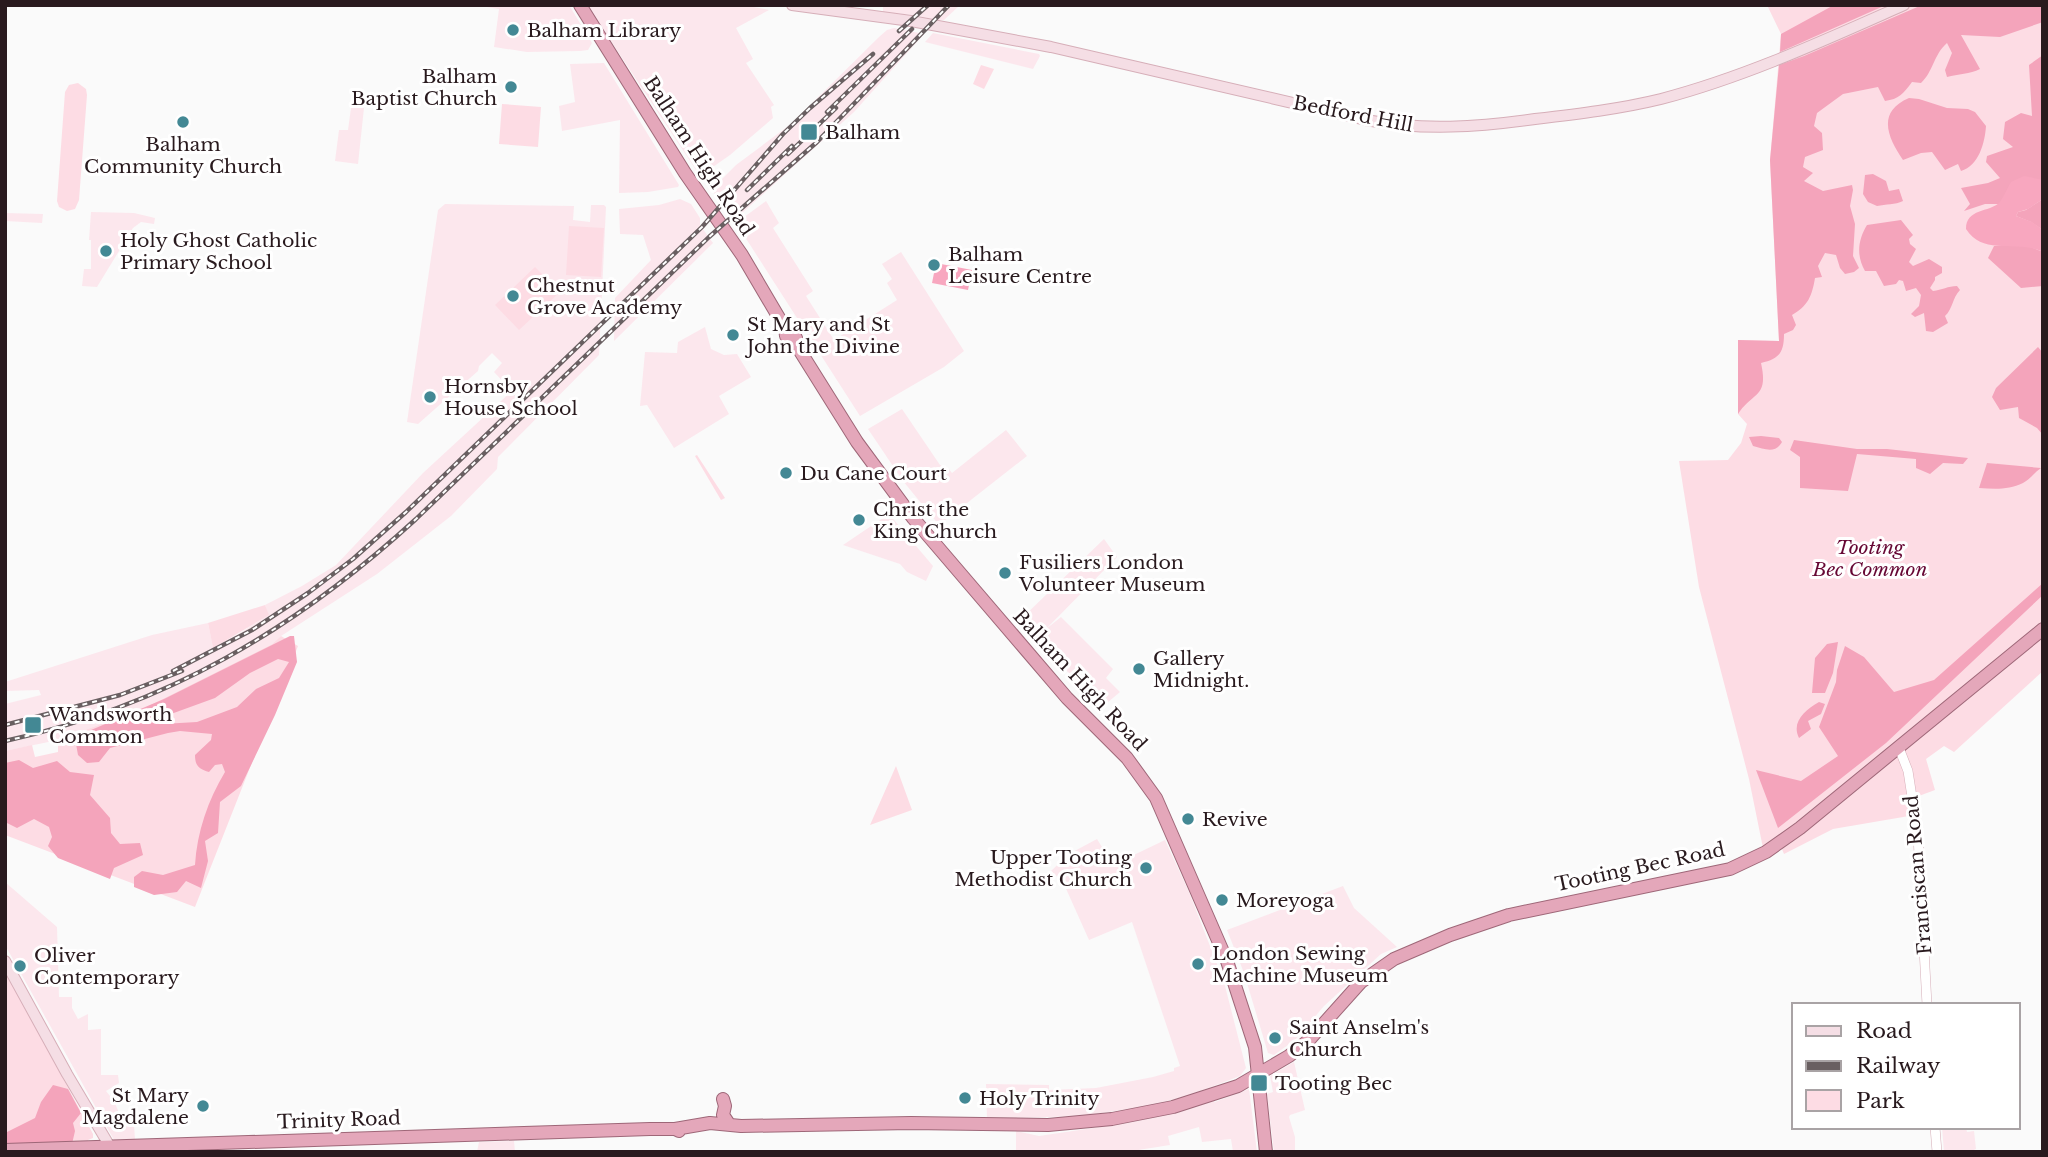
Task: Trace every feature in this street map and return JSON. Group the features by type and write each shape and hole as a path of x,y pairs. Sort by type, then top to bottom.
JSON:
{"highway":[{"name":"Balham High Road","path":"580,5 685,173 742,255 785,328 788,341 800,351 855,438 913,519 1017,642 1127,758 1156,798 1227,961 1255,1046 1266,1152"},
{"name":"Tooting Bec Road","path":"1259,1074 1297,1050 1349,993 1394,959 1450,935 1509,915 1738,866 1766,852 1800,828 2043,629"},
{"name":"Trinity Road","path":"5,1150 111,1149 675,1129 710,1123 1067,1124 1157,1111 1222,1092 1259,1074"},
{"path":"723,1099 723,1115 732,1125"},
{"name":"Trinity Road","path":"675,1129 721,1130 730,1129 732,1125"}],"main road":[{"name":"Bedford Hill","path":"792,5 877,10 1051,47 1370,121 1447,128 1492,125 1658,100 1798,52 1904,5"},
{"path":"5,961 66,1074 111,1149"}],"street":[{"name":"Franciscan Road","path":"1899,748 1908,771 1917,836 1927,1003"},
{"path":"1935,1129 1937,1152"}],"shaded area":[{"path":"475,5 569,5 592,43 588,50 580,51 527,52 494,47 499,9"},
{"path":"587,5 744,5 769,10 736,28 753,59 746,63 774,105 771,107 773,118 730,155 700,176"},
{"path":"883,5 960,5 944,20 937,20 883,12"},
{"path":"1834,5 1886,5 1780,52 1781,34"},
{"path":"1922,5 2043,5 2043,22 2000,37 1961,35 1980,69 1976,71 1947,77 1945,70 1952,53 1947,43 1921,83 1912,82 1897,97 1885,101 1878,87 1843,94 1817,113 1814,126 1822,133 1823,150 1805,157 1803,167 1813,173 1804,181 1823,191 1852,185 1850,206 1855,224 1853,256 1859,268 1845,274 1836,255 1825,253 1818,266 1822,277 1815,278 1808,300 1792,315 1796,325 1793,330 1784,334 1779,354 1761,363 1761,389 1738,414 1738,340 1779,341 1770,160 1779,65"},
{"path":"894,28 924,34 854,112 732,222 713,192 714,187 736,165 791,124 879,37"},
{"path":"933,33 1040,56 1033,69 925,42"},
{"path":"2043,55 2043,183 2001,204 1985,204 1964,211 1970,204 1961,188 2000,178 1986,162 1987,156 2013,147 2003,139 2005,122 2021,113 2032,116 2029,65"},
{"path":"604,63 678,187 619,193 620,120 562,131 559,106 575,102 570,64"},
{"path":"1909,98 1975,112 1986,126 1977,159 1961,171 1958,164 1945,170 1932,152 1903,160 1893,143 1888,126 1892,110"},
{"path":"351,108 364,108 358,164 335,161 339,130 348,130"},
{"path":"1873,174 1886,181 1889,191 1899,189 1903,201 1877,206 1868,202 1863,194 1865,175"},
{"path":"2024,176 2043,180 2043,199 2018,212 2016,216 2043,230 2043,252 2033,248 1982,243 1973,237 1966,229 1970,217 2000,202 2011,182"},
{"path":"680,199 691,204 700,218 700,225 713,243 614,341 615,298 651,260 643,235 620,234 619,209 659,205"},
{"path":"2043,199 2043,230 2016,216 2018,212"},
{"path":"766,201 779,223 773,228 813,291 806,296 834,340 897,300 887,283 892,279 882,264 901,252 964,351 944,367 860,416 736,223"},
{"path":"445,204 574,206 573,220 590,222 591,205 604,205 599,355 498,457 497,469 451,516 377,574 272,644 144,708 58,740 5,751 5,704 41,695 39,690 5,691 5,682 152,635 208,623 213,647 242,632 268,615 265,605 336,565 423,473 512,391 494,372 502,363 492,353 479,366 478,371 418,424 407,422 438,210"},
{"name":"Holy Ghost Catholic Primary School","path":"91,212 134,213 155,218 154,224 141,222 133,228 97,287 82,286 84,269 91,269"},
{"path":"5,213 43,214 42,223 5,221"},
{"path":"1901,220 1913,235 1909,239 1910,244 1916,249 1909,262 1913,266 1929,259 1942,267 1942,273 1935,277 1930,288 1933,291 1957,286 1960,290 1945,316 1948,323 1933,332 1926,331 1924,313 1915,317 1911,314 1919,306 1921,295 1916,288 1906,291 1903,281 1899,280 1896,284 1884,286 1876,271 1865,271 1860,259 1860,242 1867,225"},
{"path":"1994,246 2028,246 2043,252 2043,286 2021,288 1988,258"},
{"path":"936,263 972,270 968,290 932,283"},
{"path":"705,327 711,349 724,355 737,354 751,377 719,396 729,414 674,448 647,405 640,406 645,352 677,353 678,342"},
{"path":"2038,347 2043,353 2043,435 2037,428 2019,418 2018,407 2000,410 1992,397 1996,388"},
{"path":"902,409 940,465 952,473 1006,430 1027,456 939,525 903,481 868,429"},
{"path":"1749,437 1779,438 1782,442 1773,449 1753,446"},
{"path":"1794,440 1857,449 1887,449 1968,458 1963,464 1943,463 1930,474 1916,468 1916,459 1857,454 1848,491 1800,488 1800,457 1790,450"},
{"path":"1987,463 2041,468 2025,482 2012,487 1979,488"},
{"path":"889,514 933,566 926,581 907,572 900,564 843,545"},
{"path":"1104,539 1117,557 1046,629 1061,617 1113,669 1106,678 1120,692 1101,708 1020,620"},
{"path":"2043,583 2043,595 1886,743 1778,828 1756,770 1801,781 1838,756 1819,727 1836,682 1845,646 1864,657 1894,692 1934,680"},
{"path":"294,636 297,662 275,715 241,786 220,802 218,833 205,841 208,861 201,888 186,881 177,892 154,895 134,887 134,877 142,871 163,875 195,865 204,817 225,772 222,764 215,765 209,772 200,768 196,762 195,755 211,740 212,734 180,731 168,733 110,748 99,762 87,763 78,755 76,744 84,733 164,699","holes":["278,659 289,662 279,678 256,689 237,707 197,722 162,724 154,718 159,711 171,714 215,698 250,673"]},
{"path":"1838,642 1833,673 1825,693 1812,693 1815,658 1827,644"},
{"path":"1819,702 1825,704 1821,714 1808,721 1811,729 1799,738 1798,722 1804,713"},
{"path":"19,760 33,768 57,761 70,772 94,775 90,795 110,818 111,833 120,844 140,843 143,855 114,868 110,879 58,858 48,846 52,837 49,827 34,819 17,828 5,822 5,763"},
{"path":"1097,839 1113,865 1165,840 1189,892 1224,982 1246,1068 1240,1076 1190,1095 1148,1106 1082,1116 987,1119 986,1084 1049,1085 1049,1090 1096,1088 1153,1077 1174,1071 1174,1068 1180,1066 1132,922 1089,940 1063,882 1051,871 1069,854"},
{"path":"5,882 57,927 59,997 72,997 72,1008 78,1019 88,1014 88,1030 101,1029 101,1075 118,1075 119,1083 106,1091 114,1101 122,1120 134,1125 135,1139 114,1140 5,945"},
{"path":"1343,886 1354,908 1397,947 1381,954 1324,1006 1295,1040 1274,1055 1268,1053 1244,973 1227,930"},
{"path":"1294,1062 1305,1110 1289,1117 1295,1137 1295,1152 1274,1152 1267,1094 1273,1092 1270,1076"},
{"path":"53,1085 68,1089 81,1113 73,1123 75,1131 72,1144 5,1145 5,1133 35,1118 41,1102"},
{"path":"1249,1089 1257,1152 1233,1152 1231,1139 1202,1142 1199,1127 1168,1136 1170,1145 1132,1151 1016,1152 1016,1131 1039,1136 1127,1123 1170,1114 1212,1100 1215,1102"},
{"path":"1942,1129 1974,1131 1976,1149 1969,1152 1944,1152"},
{"path":"514,1141 515,1152 477,1152 479,1142"}],"green space":[{"name":"Tooting Bec Common","path":"1767,5 2043,5 2043,671 1954,752 1944,746 1926,759 1935,790 1908,800 1909,816 1833,829 1784,854 1777,837 1763,848 1749,779 1699,587 1679,461 1728,460 1741,443 1747,424 1738,414 1738,340 1779,341 1770,160 1781,34"},
{"path":"981,65 994,69 984,89 973,84"},
{"path":"78,83 86,89 87,95 79,200 75,209 67,211 59,207 57,201 65,92 69,85"},
{"path":"502,104 541,107 538,147 499,144"},
{"path":"569,226 604,228 601,277 566,275"},
{"path":"535,267 560,292 519,330 495,305"},
{"path":"697,455 725,498 721,500 695,456"},
{"path":"265,605 269,615 213,648 208,623"},
{"name":"Wandsworth Common","path":"281,636 298,646 195,907 5,835 5,751 32,745 35,757 58,752 58,740 144,708 272,644"},
{"path":"896,766 912,810 870,825"},
{"path":"5,971 93,1134 93,1138 88,1140 89,1152 5,1152"}],"railway":[{"path":"899,31 928,5"},
{"path":"5,741 64,726 120,707 174,684 226,658 324,595 416,519 709,237 817,142 949,5"},
{"path":"827,112 912,29"},
{"path":"173,671 252,630 353,559 406,512 702,227 783,134 873,54"},
{"path":"788,154 836,108"},
{"path":"747,190 792,146"},
{"path":"5,725 120,695 182,671"}],"place":[{"name":"Balham Library","path":"513,30"},
{"name":"Balham Baptist Church","path":"511,87"},
{"name":"Balham Community Church","path":"183,122"},
{"name":"Balham","path":"809,132"},
{"name":"Holy Ghost Catholic Primary School","path":"106,251"},
{"name":"Balham Leisure Centre","path":"934,265"},
{"name":"Chestnut Grove Academy","path":"513,296"},
{"name":"St Mary and St John the Divine","path":"733,335"},
{"name":"Hornsby House School","path":"430,397"},
{"name":"Du Cane Court","path":"786,473"},
{"name":"Christ the King Church","path":"859,520"},
{"name":"Fusiliers London Volunteer Museum","path":"1005,573"},
{"name":"Gallery Midnight.","path":"1139,669"},
{"name":"Wandsworth Common","path":"33,725"},
{"name":"Revive","path":"1188,819"},
{"name":"Upper Tooting Methodist Church","path":"1146,868"},
{"name":"Moreyoga","path":"1222,900"},
{"name":"London Sewing Machine Museum","path":"1198,964"},
{"name":"Oliver Contemporary","path":"20,966"},
{"name":"Saint Anselm's Church","path":"1275,1038"},
{"name":"Tooting Bec","path":"1259,1083"},
{"name":"Holy Trinity","path":"965,1098"},
{"name":"St Mary Magdalene","path":"203,1106"}]}
